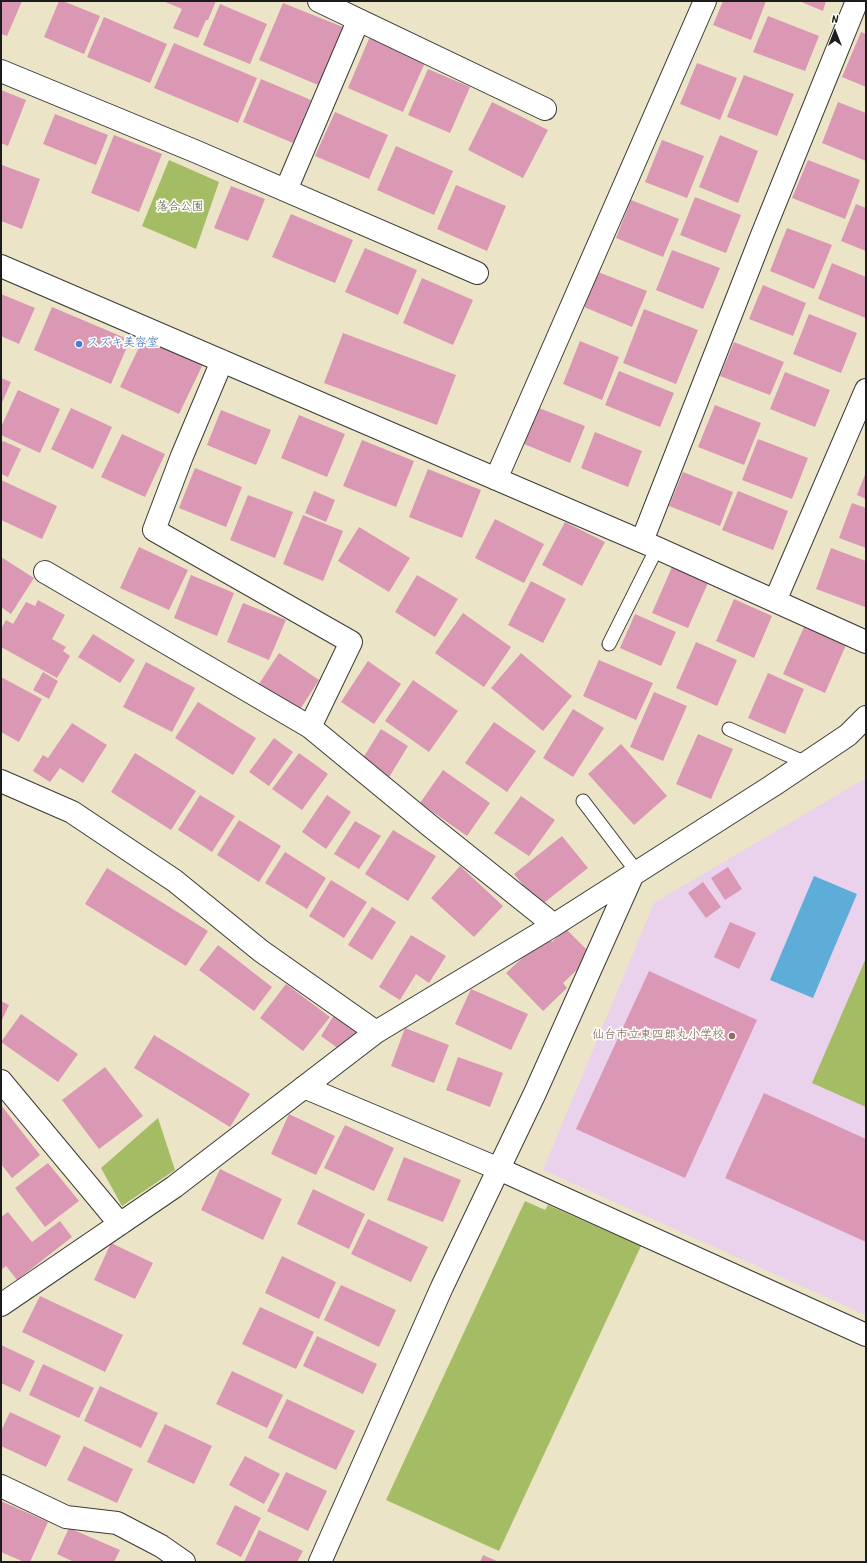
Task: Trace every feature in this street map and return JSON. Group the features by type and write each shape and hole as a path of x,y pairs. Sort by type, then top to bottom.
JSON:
{"street":[{"path":"319,1 544,109"},
{"path":"496,479 705,1"},
{"path":"649,544 759,242 857,1"},
{"path":"286,190 358,21"},
{"path":"1,71 286,190 477,273"},
{"path":"1,266 649,544 866,642"},
{"path":"222,361 182,456 154,530 351,642 310,727"},
{"path":"775,601 866,390"},
{"path":"45,572 310,727 554,925"},
{"path":"1,1305 174,1187 376,1032 554,925 635,873 848,735 866,717"},
{"path":"1,781 72,812 169,876 262,951 376,1032"},
{"path":"320,1562 442,1287 535,1093 635,873"},
{"path":"1,1081 120,1224"},
{"path":"304,1087 499,1169 866,1335"},
{"path":"1,1486 66,1516 117,1523 161,1546 184,1562"}],"lane":[{"path":"609,644 649,544"},
{"path":"729,730 806,763"},
{"path":"583,801 635,873"}],"shaded area":[{"name":"仙台市立東四郎丸小学校","path":"866,778 866,1315 543,1170 654,903"}],"green space":[{"name":"落合公園","path":"169,160 219,182 196,249 142,226"},
{"path":"866,958 866,1107 812,1083"},
{"path":"158,1118 175,1170 122,1206 101,1168"},
{"path":"525,1201 545,1210 548,1205 641,1246 499,1551 386,1500"}],"water":[{"path":"814,876 857,894 813,998 770,980"}],"building":[{"path":"1,1 22,1 7,36 1,34"},
{"path":"59,1 63,1 100,16 84,54 44,37"},
{"path":"163,1 216,1 198,38 173,28 182,9"},
{"path":"723,1 766,1 751,40 713,25"},
{"path":"799,1 826,1 823,11"},
{"path":"283,3 343,27 318,85 259,60"},
{"path":"220,4 267,24 250,64 203,45"},
{"path":"768,16 819,36 805,71 753,52"},
{"path":"104,17 167,44 150,83 87,57"},
{"path":"861,32 866,34 866,87 842,77"},
{"path":"371,34 427,58 403,112 348,88"},
{"path":"174,43 257,78 238,123 154,88"},
{"path":"697,63 737,78 720,120 680,104"},
{"path":"428,69 470,87 450,133 408,115"},
{"path":"744,75 794,94 777,136 727,117"},
{"path":"261,79 311,100 293,143 243,122"},
{"path":"1,90 26,100 8,146 1,143"},
{"path":"492,102 548,130 523,178 468,150"},
{"path":"838,102 866,113 866,161 822,143"},
{"path":"335,112 388,135 369,179 315,156"},
{"path":"55,114 108,135 96,165 43,144"},
{"path":"114,135 162,154 139,212 91,193"},
{"path":"720,135 758,151 738,203 699,187"},
{"path":"662,140 704,156 687,198 645,182"},
{"path":"396,146 453,171 434,215 377,190"},
{"path":"808,160 860,180 845,219 792,198"},
{"path":"2,165 40,179 22,229 1,221"},
{"path":"456,185 506,206 487,251 437,229"},
{"path":"231,186 265,199 248,241 214,228"},
{"path":"695,197 741,215 726,253 680,235"},
{"path":"631,200 679,219 663,257 616,238"},
{"path":"856,204 866,208 866,251 841,241"},
{"path":"291,214 353,240 335,283 272,257"},
{"path":"787,228 832,245 814,289 770,271"},
{"path":"365,248 417,270 398,315 345,292"},
{"path":"672,250 720,268 703,309 656,290"},
{"path":"832,263 866,277 866,318 818,299"},
{"path":"598,272 647,291 632,327 584,307"},
{"path":"422,278 473,300 453,345 403,323"},
{"path":"763,285 806,303 793,336 749,319"},
{"path":"1,294 35,308 19,344 1,336"},
{"path":"52,307 130,340 111,384 34,350"},
{"path":"644,309 698,330 676,384 623,363"},
{"path":"809,314 857,333 841,373 793,354"},
{"path":"343,333 456,375 437,425 324,383"},
{"path":"144,337 203,364 179,414 120,387"},
{"path":"580,341 619,357 602,400 563,384"},
{"path":"734,342 784,362 770,395 720,376"},
{"path":"619,371 674,393 660,427 605,405"},
{"path":"785,372 830,390 815,427 770,409"},
{"path":"1,378 11,382 1,405"},
{"path":"18,390 60,409 40,453 1,435 1,427"},
{"path":"715,405 761,423 744,465 698,447"},
{"path":"71,408 112,427 93,469 51,449"},
{"path":"539,408 585,426 570,463 524,444"},
{"path":"221,410 271,430 256,465 207,445"},
{"path":"299,415 345,434 327,477 281,458"},
{"path":"595,432 642,451 628,487 581,468"},
{"path":"122,434 165,454 145,497 101,477"},
{"path":"758,439 808,458 792,499 742,480"},
{"path":"362,440 414,461 396,507 343,486"},
{"path":"3,441 21,449 8,477 1,474 1,444"},
{"path":"195,468 242,487 226,527 179,508"},
{"path":"428,469 481,490 462,538 409,517"},
{"path":"683,472 733,492 720,526 669,506"},
{"path":"866,472 866,499 857,495"},
{"path":"1,480 57,506 42,539 1,520"},
{"path":"314,491 335,500 326,522 305,513"},
{"path":"738,491 788,511 773,550 722,530"},
{"path":"248,495 293,512 275,558 230,540"},
{"path":"852,503 866,508 866,548 839,538"},
{"path":"303,515 343,531 323,581 283,564"},
{"path":"495,519 544,544 524,583 475,558"},
{"path":"565,522 605,542 582,586 542,565"},
{"path":"359,527 410,558 389,592 338,561"},
{"path":"139,547 188,570 169,610 120,588"},
{"path":"831,548 866,561 865,607 816,589"},
{"path":"1,557 34,578 11,614 1,607"},
{"path":"672,567 708,583 688,628 652,613"},
{"path":"191,575 234,593 217,636 174,618"},
{"path":"417,575 458,599 435,637 395,612"},
{"path":"531,581 566,599 543,643 508,625"},
{"path":"734,599 772,616 754,658 716,641"},
{"path":"38,600 65,615 52,639 66,647 63,651 70,656 57,678 1,647 1,629 6,620 13,624 26,602 35,606"},
{"path":"243,603 286,620 269,660 227,642"},
{"path":"463,613 511,647 484,687 435,653"},
{"path":"635,614 676,632 661,666 620,648"},
{"path":"804,627 846,645 825,693 783,674"},
{"path":"93,634 135,660 120,683 78,657"},
{"path":"696,642 737,660 717,706 676,688"},
{"path":"279,653 319,680 299,711 259,684"},
{"path":"521,653 572,696 543,731 491,688"},
{"path":"599,660 653,683 636,720 583,696"},
{"path":"368,661 401,684 374,724 341,702"},
{"path":"146,662 195,688 172,732 123,707"},
{"path":"43,672 58,681 49,699 33,690"},
{"path":"768,673 804,689 785,734 748,718"},
{"path":"1,677 42,699 19,742 1,732"},
{"path":"413,680 458,711 429,752 385,721"},
{"path":"654,692 687,706 663,761 630,747"},
{"path":"198,702 256,738 233,775 175,738"},
{"path":"573,709 604,728 573,777 543,758"},
{"path":"494,722 536,751 507,792 465,763"},
{"path":"72,723 107,745 83,783 60,768 50,782 33,771 43,755 48,758"},
{"path":"381,729 408,746 388,779 360,763"},
{"path":"698,734 733,749 711,799 676,784"},
{"path":"274,738 293,752 269,786 249,772"},
{"path":"621,744 667,796 634,825 588,774"},
{"path":"135,753 196,791 171,830 111,792"},
{"path":"299,753 328,774 302,810 272,789"},
{"path":"443,770 490,803 467,836 420,803"},
{"path":"200,795 235,816 212,852 178,830"},
{"path":"327,795 351,812 326,849 302,832"},
{"path":"521,796 555,820 529,856 494,833"},
{"path":"239,820 281,846 259,882 217,855"},
{"path":"355,821 381,836 359,869 334,854"},
{"path":"393,830 436,856 408,901 365,874"},
{"path":"562,836 588,868 540,906 514,874"},
{"path":"285,852 326,878 307,909 265,883"},
{"path":"460,866 503,906 474,937 431,898"},
{"path":"728,867 742,889 725,900 711,878"},
{"path":"107,868 208,931 186,966 85,904"},
{"path":"331,880 367,902 344,938 309,916"},
{"path":"703,882 721,907 706,918 688,893"},
{"path":"372,907 396,922 372,960 348,945"},
{"path":"730,922 756,933 739,969 714,957"},
{"path":"566,929 587,950 578,969 563,983 567,988 543,1011 506,973 546,936 552,942"},
{"path":"411,935 446,956 429,983 416,974 400,1000 379,987"},
{"path":"218,945 272,987 254,1011 199,970"},
{"path":"649,971 757,1020 685,1178 576,1129"},
{"path":"286,984 330,1017 303,1051 260,1018"},
{"path":"471,989 528,1014 511,1050 455,1024"},
{"path":"1,1001 9,1005 1,1022"},
{"path":"21,1014 78,1054 58,1082 1,1042"},
{"path":"334,1015 359,1035 339,1049 321,1036"},
{"path":"405,1028 449,1045 434,1083 391,1066"},
{"path":"154,1035 250,1094 230,1127 134,1068"},
{"path":"458,1057 503,1073 490,1107 446,1090"},
{"path":"105,1067 143,1116 99,1149 62,1100"},
{"path":"764,1093 866,1139 866,1242 725,1178"},
{"path":"1,1105 40,1155 12,1178 1,1164"},
{"path":"289,1114 335,1136 316,1175 271,1154"},
{"path":"345,1125 394,1148 374,1191 324,1168"},
{"path":"404,1157 461,1180 443,1222 387,1200"},
{"path":"48,1163 79,1201 45,1227 15,1188"},
{"path":"220,1169 282,1199 263,1240 201,1210"},
{"path":"313,1189 365,1214 349,1249 297,1224"},
{"path":"8,1212 32,1242 60,1221 72,1237 17,1280 6,1266 1,1270 1,1217"},
{"path":"368,1219 428,1247 411,1282 351,1254"},
{"path":"111,1243 153,1263 135,1299 94,1280"},
{"path":"282,1256 336,1282 319,1319 265,1293"},
{"path":"341,1285 396,1310 379,1347 324,1320"},
{"path":"40,1296 123,1335 105,1372 22,1332"},
{"path":"260,1307 314,1332 296,1369 242,1344"},
{"path":"317,1336 377,1364 363,1394 303,1366"},
{"path":"1,1345 35,1361 20,1392 1,1383"},
{"path":"43,1364 94,1388 79,1418 29,1395"},
{"path":"232,1371 283,1395 267,1428 216,1404"},
{"path":"100,1386 158,1413 141,1448 84,1421"},
{"path":"287,1399 355,1431 336,1470 268,1438"},
{"path":"10,1412 61,1436 46,1467 1,1446 1,1431"},
{"path":"165,1424 212,1446 194,1484 147,1462"},
{"path":"84,1446 133,1469 117,1503 67,1480"},
{"path":"245,1456 280,1474 264,1504 229,1485"},
{"path":"286,1472 327,1491 308,1531 267,1511"},
{"path":"1,1501 48,1522 30,1562 24,1562 1,1552"},
{"path":"235,1505 261,1518 241,1557 216,1544"},
{"path":"69,1528 120,1550 114,1562 74,1562 57,1554"},
{"path":"259,1530 303,1551 297,1562 244,1562"},
{"path":"483,1555 499,1562 480,1562"}],"place":[{"name":"スズキ美容室","path":"79,344"},
{"name":"仙台市立東四郎丸小学校","path":"732,1036"}]}
